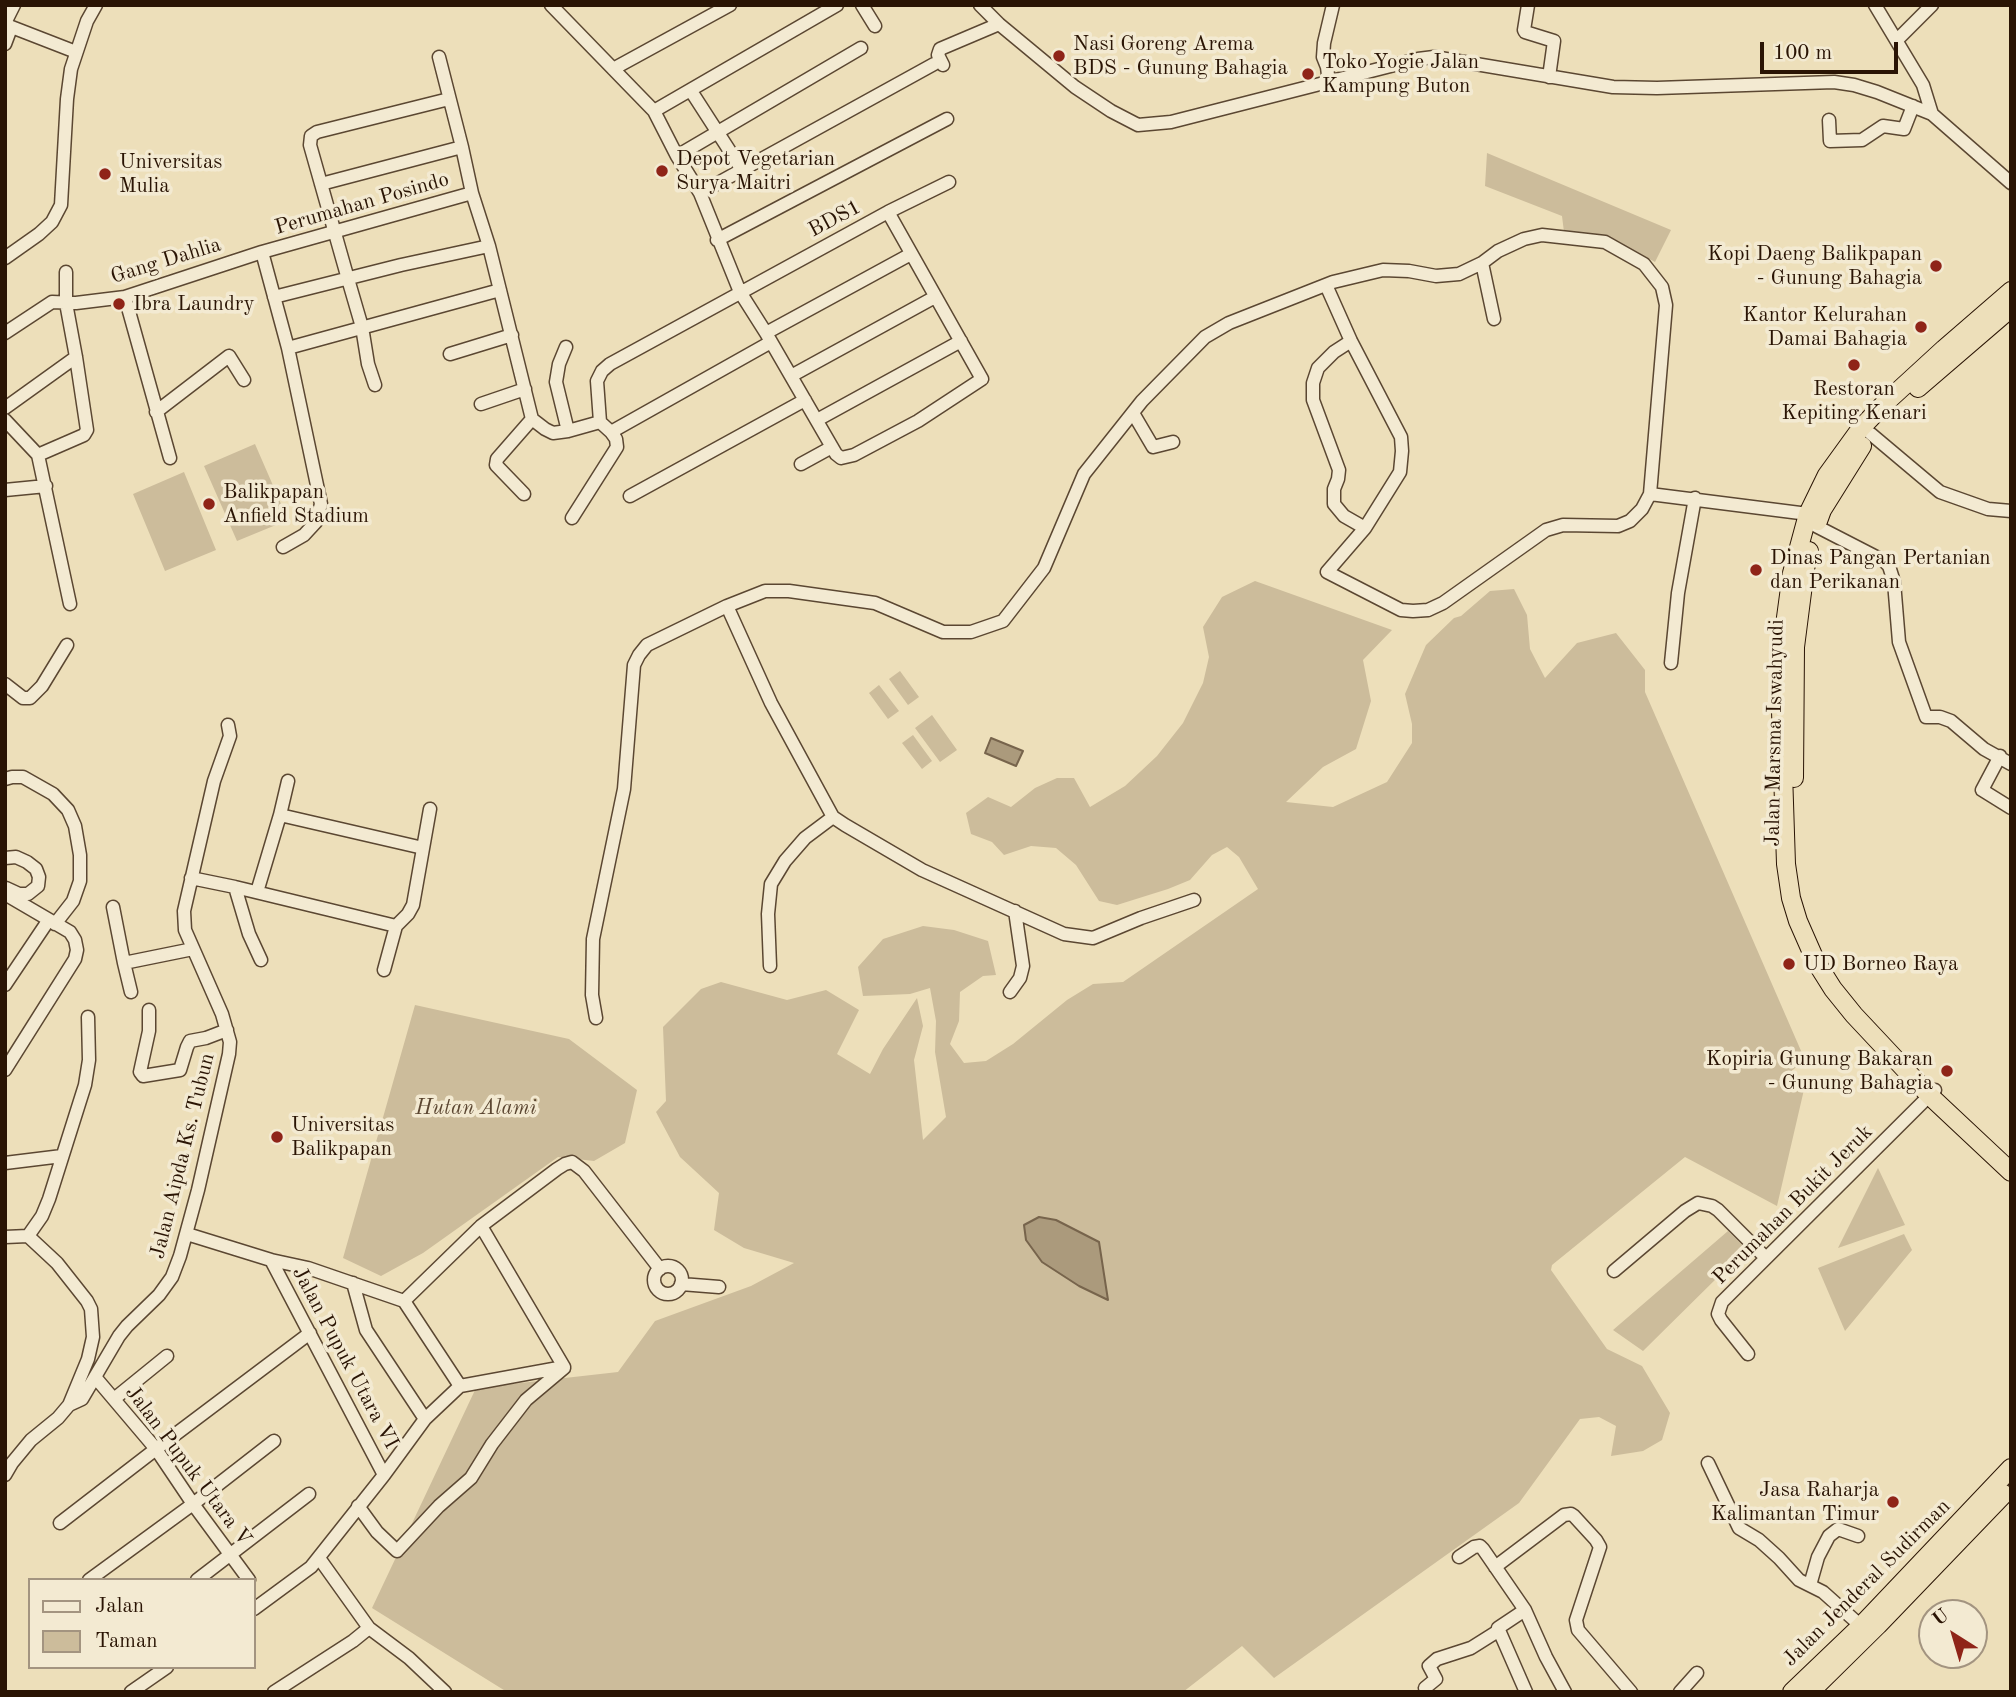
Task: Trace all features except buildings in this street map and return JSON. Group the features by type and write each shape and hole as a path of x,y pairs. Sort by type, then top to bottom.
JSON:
{"highway":[{"name":"Jalan Marsma Iswahyudi","path":"2011,291 1944,349 1861,428 1827,475 1792,573 1782,646 1781,711 1784,841 1791,898 1809,948 1833,989 1854,1015 2011,1172"},
{"name":"Jalan Marsma Iswahyudi","path":"1812,520 1822,510 1871,434 1903,401 2011,308"},
{"name":"Jalan Marsma Iswahyudi","path":"1933,1093 2011,1160"},
{"path":"1978,1513 2011,1468"},
{"path":"1978,1513 2011,1486"},
{"name":"Jalan Jenderal Sudirman","path":"1792,1692 1978,1513"},
{"name":"Jalan Jenderal Sudirman","path":"1810,1692 1978,1513"}],"street":[{"path":"14,5 6,21 11,28 76,52"},
{"path":"5,258 52,222 61,205 71,69 87,21 96,5"},
{"path":"551,5 654,111 700,193 740,292 836,454 841,458 854,455 918,421 982,377 888,212"},
{"path":"613,69 730,5"},
{"path":"654,111 837,5"},
{"path":"862,5 875,26"},
{"path":"980,5 1075,87 1138,125 1171,122 1434,57 1613,87 1834,82 1854,85 1932,114 2011,183"},
{"path":"1329,83 1323,57 1333,5"},
{"path":"1528,5 1525,32 1555,41 1549,77"},
{"path":"1875,5 1923,85 1932,114"},
{"path":"1897,40 1932,5"},
{"path":"700,193 939,65 937,55 940,49 999,24"},
{"path":"5,44 11,28"},
{"path":"677,156 861,48"},
{"path":"439,57 532,419 553,433 600,422 616,439 617,447 572,518"},
{"path":"691,91 742,170"},
{"path":"375,385 368,364 362,327 310,145 311,136 317,132 449,99"},
{"path":"1829,120 1830,141 1862,140 1882,126 1904,129 1913,106"},
{"path":"717,240 947,119"},
{"path":"321,184 462,147"},
{"name":"BDS1","path":"600,422 597,381 602,371 610,364 888,212 949,182"},
{"name":"Perumahan Posindo","path":"262,251 472,193"},
{"path":"596,1018 592,995 593,939 624,789 634,666 647,645 727,606 765,591 875,603 943,632 971,632 1003,621 1044,568 1084,474 1142,401 1205,337 1229,323 1326,285 1383,270 1436,276 1459,274 1482,263 1498,251 1524,239 1542,235 1605,242 1644,264 1662,287 1666,305 1650,494 1642,509 1630,521 1618,526 1563,525 1546,530 1443,603 1428,610 1401,610 1327,572 1365,528 1400,472 1402,451 1401,437 1326,285"},
{"path":"274,297 489,246"},
{"path":"262,251 288,348 321,504 316,522 304,535 283,547"},
{"name":"Gang Dahlia","path":"5,333 47,303 83,303 125,297 262,251"},
{"path":"611,432 911,254"},
{"path":"1482,263 1494,319"},
{"path":"38,455 84,435 87,430 66,303 66,272"},
{"path":"288,348 499,290"},
{"path":"125,297 170,458"},
{"path":"791,376 935,297"},
{"path":"450,354 512,335"},
{"path":"817,420 961,341"},
{"path":"1352,341 1325,360 1315,374 1312,390 1320,423 1339,470 1334,489 1334,504 1344,516 1365,528"},
{"path":"566,347 556,382 568,431"},
{"path":"156,412 234,353 244,380"},
{"path":"5,408 76,357"},
{"path":"481,404 525,389"},
{"path":"631,496 805,400"},
{"path":"1133,413 1153,447 1173,442"},
{"path":"524,494 496,465 497,459 532,419"},
{"path":"5,421 38,455 70,604"},
{"path":"1871,434 1940,492 1988,509 2011,510"},
{"path":"800,464 832,447"},
{"path":"5,490 46,486"},
{"path":"1650,494 1695,498 1812,520 1884,561 1889,566 1894,582 1899,642 1926,716 1940,717 1951,722 1984,749 2005,760 1982,790 2011,808"},
{"path":"1671,663 1678,593 1695,498"},
{"path":"727,606 771,703 833,817 922,870 1065,934 1093,938 1194,900"},
{"path":"5,684 23,698 30,698 42,686 66,645"},
{"name":"Jalan Aipda Ks. Tubun","path":"5,1475 32,1440 69,1405 82,1399 127,1326 167,1285 176,1268 187,1234 230,1042 222,1014 192,950 183,921 214,781 230,736 228,725"},
{"path":"5,779 23,777 53,794 68,810 75,826 80,855 80,881 73,901 52,923 5,985"},
{"path":"257,892 288,781"},
{"path":"384,970 396,926 413,905 430,808"},
{"path":"280,815 424,848"},
{"path":"770,966 768,914 771,884 785,861 805,838 833,817"},
{"path":"5,858 16,857 27,862 36,869 39,877 35,889 28,894 19,894 5,887"},
{"path":"191,878 396,926"},
{"path":"235,887 249,934 261,960"},
{"path":"5,894 70,932 77,950 75,959 5,1070"},
{"path":"113,907 131,992"},
{"path":"1010,992 1020,978 1023,965 1015,911"},
{"path":"124,962 192,950"},
{"path":"149,1010 149,1031 141,1075 179,1071 190,1041 227,1030"},
{"path":"28,1236 41,1216 85,1084 89,1060 88,1017"},
{"name":"Perumahan Bukit Jeruk","path":"1748,1354 1718,1314 1725,1298 1933,1093"},
{"path":"5,1163 62,1156"},
{"path":"404,1301 481,1226 557,1169 572,1162 584,1171 660,1269"},
{"path":"1614,1271 1698,1203 1718,1210 1766,1258"},
{"path":"481,1226 564,1367"},
{"path":"187,1234 271,1260 308,1268 404,1301 460,1386"},
{"path":"5,1237 28,1236 57,1263 91,1309 93,1337 88,1359 69,1405"},
{"name":"Jalan Pupuk Utara VI","path":"271,1260 384,1475"},
{"path":"668,1266 677,1269 681,1284 672,1293 660,1291 654,1280 660,1269 668,1266"},
{"path":"353,1283 366,1331 425,1419"},
{"path":"681,1284 719,1287"},
{"path":"60,1524 156,1448 310,1333"},
{"path":"114,1399 167,1356"},
{"path":"259,1605 311,1567 425,1419 460,1386 564,1367"},
{"path":"358,1507 377,1532 397,1551 439,1506 471,1478 492,1444 526,1400 564,1367"},
{"name":"Jalan Pupuk Utara V","path":"95,1377 156,1448 247,1578"},
{"path":"92,1578 274,1441"},
{"path":"1708,1462 1739,1528 1759,1540 1799,1580 1824,1592 1861,1626"},
{"path":"200,1578 309,1494"},
{"path":"1495,1567 1564,1515 1574,1516 1600,1547 1576,1625 1631,1692"},
{"path":"1810,1585 1818,1557 1829,1536 1839,1529 1858,1536"},
{"path":"1459,1558 1474,1547 1480,1546 1525,1610 1565,1692"},
{"path":"319,1558 369,1628 409,1658 445,1692"},
{"path":"1425,1688 1436,1679 1429,1666 1437,1659 1471,1648 1525,1610"},
{"path":"274,1692 369,1628"},
{"path":"1498,1631 1525,1692"},
{"path":"131,1692 164,1669"},
{"path":"1681,1692 1697,1673"}],"green space":[{"path":"1487,153 1671,230 1655,262 1608,237 1564,232 1562,216 1485,186"},
{"path":"255,444 288,520 237,541 204,466"},
{"path":"184,472 216,550 165,571 133,494"},
{"path":"1255,581 1392,630 1363,660 1371,701 1356,749 1323,767 1286,802 1333,807 1387,782 1412,743 1412,724 1405,694 1426,645 1454,618 1461,616 1490,591 1514,589 1527,615 1530,649 1545,678 1577,643 1616,633 1645,670 1645,692 1805,1060 1778,1082 1806,1081 1777,1206 1685,1157 1552,1265 1551,1270 1607,1349 1642,1366 1670,1413 1662,1440 1643,1451 1611,1456 1616,1426 1599,1417 1580,1419 1519,1503 1274,1678 1242,1646 1183,1692 507,1692 372,1608 476,1388 618,1372 655,1321 751,1286 794,1263 744,1248 714,1230 719,1193 680,1157 656,1112 666,1101 663,1027 701,989 721,982 787,1000 826,990 859,1010 837,1054 870,1074 917,998 923,1026 914,1060 923,1140 946,1117 935,1052 936,1021 930,988 910,994 863,996 858,967 883,939 923,926 954,930 988,941 996,975 983,976 960,992 959,1021 950,1044 964,1063 986,1061 1013,1044 1067,1000 1093,984 1123,982 1258,889 1239,857 1227,847 1212,855 1190,880 1117,905 1099,901 1076,865 1056,848 1031,846 1004,855 992,842 971,834 966,813 988,797 1011,807 1035,788 1057,778 1074,778 1090,807 1125,786 1157,756 1183,723 1203,683 1209,657 1203,627 1222,597"},
{"path":"900,671 919,697 908,705 889,679"},
{"path":"879,685 899,711 888,719 869,693"},
{"path":"932,715 957,750 940,762 915,728"},
{"path":"913,735 932,761 922,769 902,743"},
{"name":"Hutan Alami","path":"415,1005 569,1039 637,1090 625,1143 594,1161 558,1157 423,1253 381,1276 343,1258"},
{"path":"1878,1168 1905,1225 1838,1248"},
{"path":"1728,1231 1753,1256 1739,1267 1724,1271 1643,1351 1613,1330"},
{"path":"1904,1234 1912,1250 1845,1331 1818,1268"}],"shaded area":[{"path":"991,738 1023,751 1016,766 985,753"},
{"path":"1039,1217 1056,1220 1099,1242 1108,1300 1079,1286 1042,1262 1026,1240 1024,1225"}],"place":[{"name":"Nasi Goreng Arema BDS - Gunung Bahagia","path":"1059,56"},
{"name":"Toko Yogie Jalan Kampung Buton","path":"1308,74"},
{"name":"Depot Vegetarian Surya Maitri","path":"662,171"},
{"name":"Universitas Mulia","path":"105,174"},
{"name":"Kopi Daeng Balikpapan - Gunung Bahagia","path":"1936,266"},
{"name":"Ibra Laundry","path":"119,304"},
{"name":"Kantor Kelurahan Damai Bahagia","path":"1921,327"},
{"name":"Restoran Kepiting Kenari","path":"1854,365"},
{"name":"Balikpapan Anfield Stadium","path":"209,504"},
{"name":"Dinas Pangan Pertanian dan Perikanan","path":"1756,570"},
{"name":"UD Borneo Raya","path":"1789,964"},
{"name":"Kopiria Gunung Bakaran - Gunung Bahagia","path":"1947,1071"},
{"name":"Universitas Balikpapan","path":"277,1137"},
{"name":"Jasa Raharja Kalimantan Timur","path":"1893,1502"}]}
